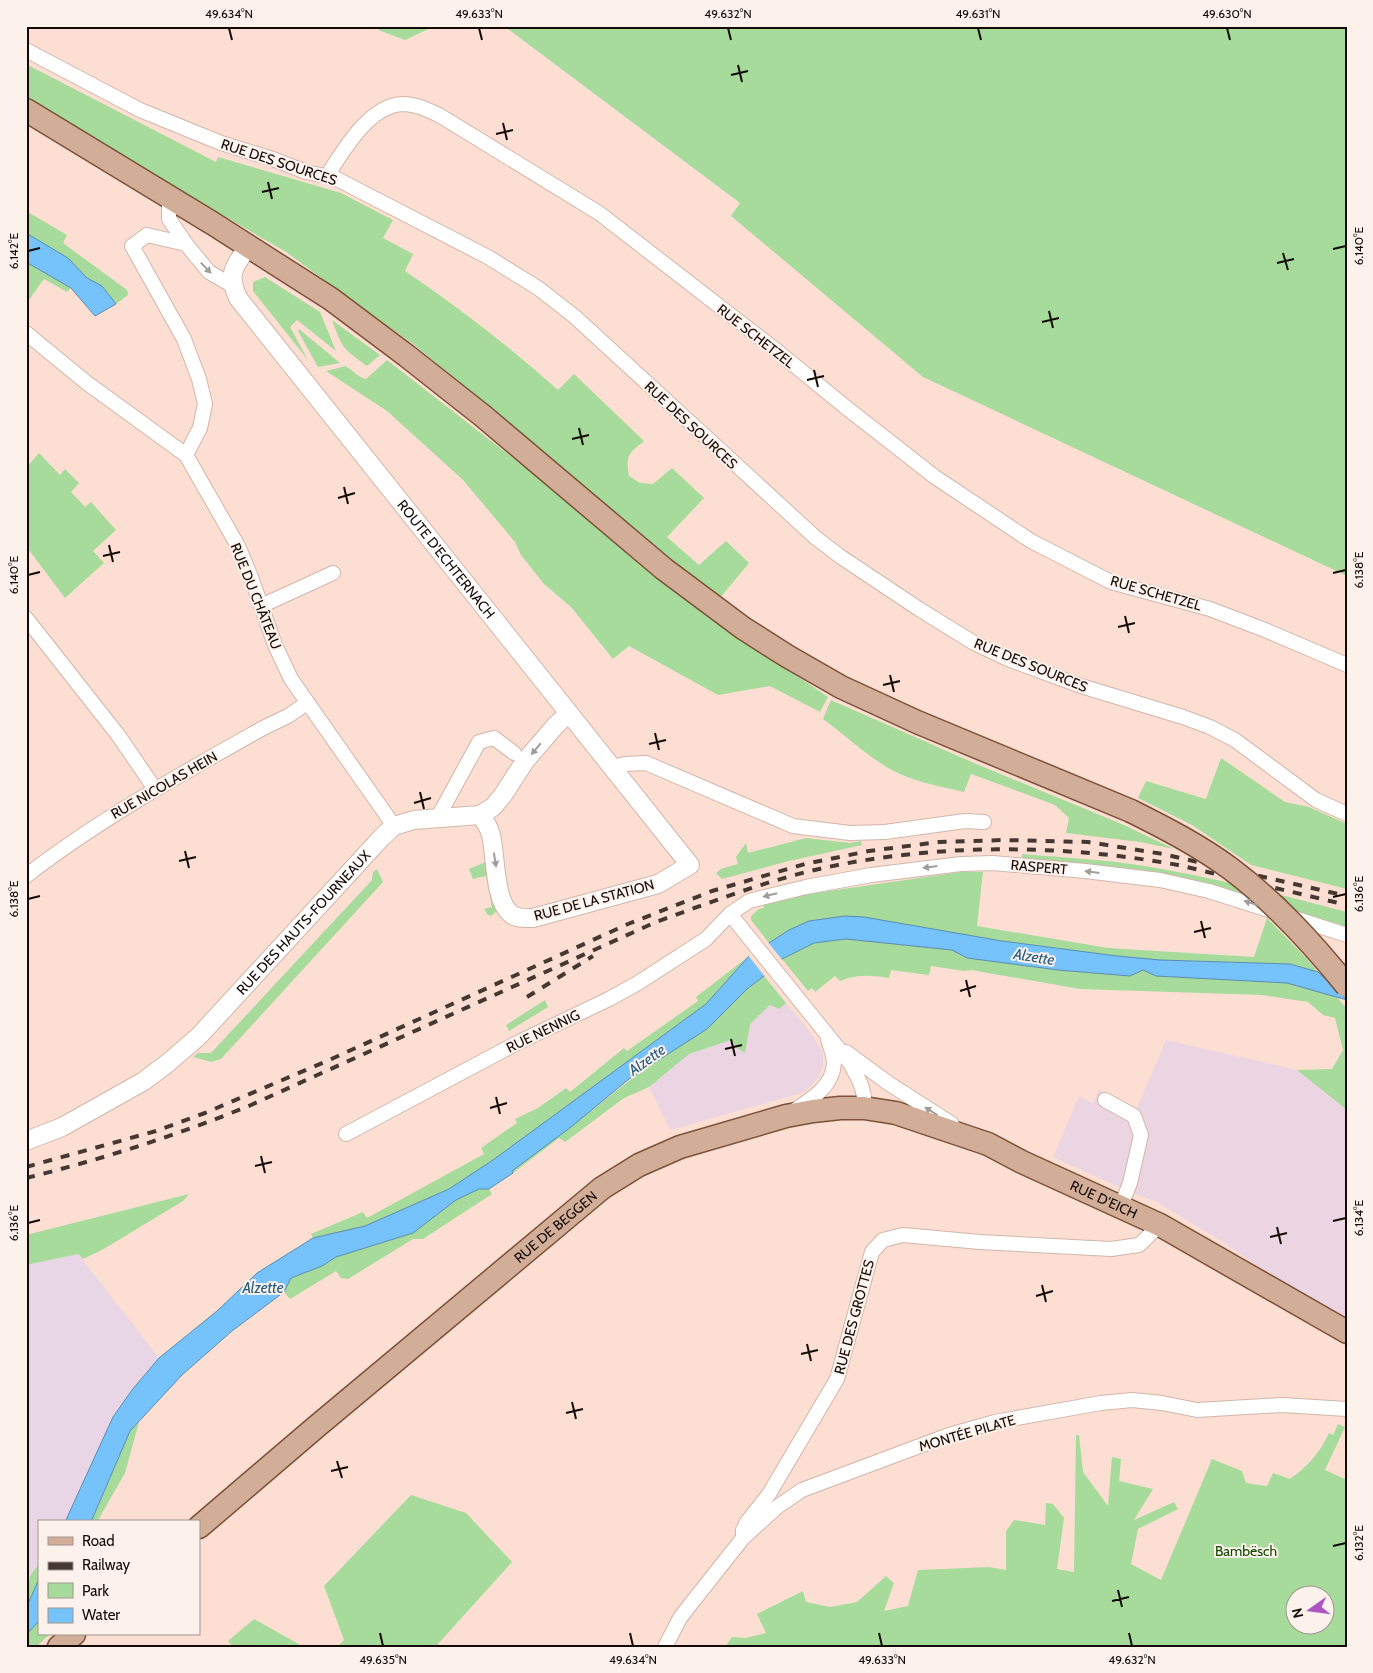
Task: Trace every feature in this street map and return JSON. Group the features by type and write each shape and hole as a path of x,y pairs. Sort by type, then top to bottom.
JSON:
{"main road":[{"path":"26,110 168,196 331,299 483,416 664,569 728,617 780,652 842,687 917,722 1131,811 1197,846 1249,883 1281,911 1347,986"},
{"name":"RUE DE BEGGEN","path":"200,1526 602,1188 639,1165 680,1147 813,1110 864,1108 896,1113 988,1144"},
{"name":"RUE D'EICH","path":"988,1144 1022,1162 1160,1225 1347,1332"},
{"path":"59,1647 72,1636"}],"street":[{"name":"RUE DES SOURCES","path":"26,50 140,110 221,143 273,159 306,172 327,176 488,257 538,288 574,316 816,538 857,568 957,633 1008,659 1081,686 1210,727 1235,740 1316,800 1347,814"},
{"name":"RUE SCHETZEL","path":"327,176 367,121 383,109 402,104 422,107 431,111 599,213 772,347 935,477 1031,541 1112,582 1210,609 1347,665"},
{"path":"168,196 169,219 186,244 209,272 233,286"},
{"path":"186,244 147,235 132,246 184,339 200,379 205,404 200,428 186,455"},
{"path":"233,286 232,271 248,246"},
{"name":"ROUTE D'ECHTERNACH","path":"233,286 238,298 690,864"},
{"name":"RUE DU CHÂTEAU","path":"26,333 87,383 186,455 238,546 251,576 260,606 291,679 394,826"},
{"path":"260,606 333,573"},
{"path":"26,618 118,735 155,789"},
{"name":"RUE NICOLAS HEIN","path":"26,876 66,846 155,789 288,716 307,703"},
{"path":"480,814 493,807 525,761 569,713"},
{"path":"438,817 479,742 494,738 514,753"},
{"path":"612,768 625,764 646,763 792,826 821,831 850,834 885,832 966,821 984,822"},
{"name":"RUE DES HAUTS-FOURNEAUX","path":"26,1140 62,1127 144,1081 169,1062 199,1036 375,844 394,826 414,820 480,814"},
{"name":"RUE DE LA STATION","path":"480,814 491,834 500,896 504,907 512,916 534,918 658,884 690,864"},
{"name":"RASPERT","path":"735,920 749,901 806,886 871,875 961,864 993,863 1086,871 1168,882 1234,898 1347,935"},
{"path":"735,920 850,1063 863,1088 866,1098 864,1108"},
{"name":"RUE NENNIG","path":"346,1134 519,1042 609,999 735,920"},
{"path":"786,1116 816,1096 829,1081 834,1062 829,1037"},
{"name":"RUE D'EICH","path":"829,1037 864,1066 934,1113 988,1144"},
{"path":"1105,1100 1134,1116 1141,1135 1130,1183 1121,1206"},
{"name":"RUE DES GROTTES","path":"743,1538 743,1530 747,1522 769,1494 837,1379 872,1252 883,1240 903,1236 1111,1249 1139,1246 1160,1225"},
{"name":"MONTÉE PILATE","path":"665,1647 680,1618 743,1538 777,1507 802,1490 949,1435 995,1422 1101,1402 1132,1400 1162,1403 1197,1410 1282,1405 1347,1408"}],"shaded area":[{"path":"786,1003 811,1033 823,1053 823,1066 818,1078 805,1092 670,1130 649,1087 689,1054 731,1040 745,1052 750,1024 770,1005 779,1009"},
{"path":"1166,1040 1297,1070 1347,1110 1347,1320 1273,1277 1226,1244 1157,1202 1127,1191 1053,1157 1079,1096 1093,1103 1099,1090 1137,1108"},
{"path":"78,1254 159,1358 132,1390 84,1481 66,1520 38,1520 38,1566 33,1570 26,1584 26,1265"}],"green space":[{"path":"375,26 435,26 405,40 381,31"},
{"path":"504,26 1347,26 1347,576 923,377 731,216 740,203"},
{"path":"26,64 216,162 218,157 341,193 393,220 383,238 413,254 405,271 484,328 558,390 574,374 644,441 629,455 629,476 640,483 653,484 672,468 704,498 667,537 699,565 726,541 749,563 719,599 670,561 413,344 286,252 181,191 26,96"},
{"path":"26,211 67,235 63,243 127,290 128,295 116,304 102,286 87,278 68,258 26,233"},
{"path":"26,262 71,288 67,292 44,279 26,304"},
{"path":"265,277 320,312 336,351 297,320 290,327 308,360 253,291 253,282"},
{"path":"332,320 380,355 367,366 344,347"},
{"path":"299,329 340,363 318,367 298,331"},
{"path":"387,360 576,507 680,596 828,697 820,712 770,686 718,695 629,646 613,659 571,607 544,584 521,555 515,542 463,480 387,411 326,371 346,366 360,377 366,379"},
{"path":"39,453 60,475 65,469 79,483 71,492 85,507 91,502 116,530 93,551 104,563 65,598 26,546 26,468"},
{"path":"831,700 974,763 1124,825 1174,849 1140,842 1066,833 1069,818 1055,805 971,774 964,792 925,783 897,773 871,757 823,719"},
{"path":"1221,758 1285,802 1309,807 1347,824 1347,889 1251,865 1192,825 1138,798 1146,781 1206,799"},
{"path":"806,838 850,843 861,841 862,845 789,861 722,879 716,873 721,869 738,864 736,857 746,843 748,853"},
{"path":"1022,854 1127,863 1208,878 1347,912 1347,930 1164,878 1022,860"},
{"path":"488,861 496,912 491,916 484,909 492,907 486,876 473,879 469,869"},
{"path":"377,869 383,882 221,1059 211,1062 193,1057 198,1053 211,1053 372,880 373,872"},
{"path":"961,872 983,872 977,926 1108,948 1254,957 1267,918 1318,972 1290,964 1160,960 1117,956 1002,941 845,916 809,921 789,930 769,943 751,920 751,916 759,909 764,908 763,904 808,894"},
{"path":"846,939 952,950 967,958 1058,970 1130,976 1143,970 1156,976 1287,983 1336,996 1347,1009 1347,1110 1297,1070 1332,1069 1343,1050 1335,1018 1323,1015 1308,1002 1262,995 1080,989 971,970 964,971 931,966 929,975 891,970 889,978 864,976 840,981 835,976 815,992 812,988 808,991 782,959 814,943"},
{"path":"749,956 706,1004 493,1160 449,1189 365,1226 313,1238 311,1234 363,1212 367,1218 484,1154 481,1148 517,1123 515,1119 538,1108 566,1088 570,1092 624,1048 627,1051 698,1001 696,997"},
{"path":"764,976 786,1003 779,1009 770,1005 750,1024 745,1053 737,1048 731,1040 689,1054 649,1087 624,1098 565,1142 559,1138 513,1173 512,1171"},
{"path":"545,1000 548,1007 509,1031 506,1025"},
{"path":"479,1189 489,1189 492,1194 423,1239 413,1239 348,1279 341,1278 336,1271 290,1299 284,1292 291,1278 322,1266 336,1257 413,1233 456,1200"},
{"path":"189,1194 183,1201 102,1250 83,1259 78,1254 26,1265 26,1235"},
{"path":"139,1422 125,1473 98,1520 92,1520 130,1431"},
{"name":"Bambësch","path":"1338,1424 1345,1427 1325,1470 1347,1480 1347,1647 725,1647 732,1637 745,1638 766,1633 757,1614 803,1591 806,1602 830,1607 857,1602 886,1576 894,1583 884,1611 908,1606 918,1570 989,1567 1006,1570 1006,1531 1014,1520 1045,1525 1046,1503 1053,1504 1064,1518 1057,1569 1074,1572 1076,1435 1079,1435 1083,1472 1108,1506 1112,1457 1121,1459 1119,1481 1153,1489 1134,1520 1174,1502 1178,1509 1138,1529 1131,1564 1161,1580 1212,1459 1242,1471 1246,1483 1267,1486 1273,1473 1290,1479 1308,1464 1329,1433 1333,1435"},
{"path":"411,1495 466,1513 512,1562 438,1644 440,1647 337,1647 344,1640 324,1586"},
{"path":"38,1566 38,1581 26,1608 26,1590 34,1570"},
{"path":"254,1619 304,1647 233,1647 228,1641"},
{"path":"38,1622 38,1636 48,1636 36,1647 26,1647 26,1635"}],"water":[{"path":"26,233 68,258 87,278 102,286 116,304 95,316 71,288 26,262"},
{"name":"Alzette","path":"845,916 864,917 1002,941 1117,956 1160,960 1290,964 1318,972 1347,1000 1287,983 1156,976 1143,970 1130,976 1058,970 967,958 952,950 846,939 814,943 782,959 747,989 707,1029 629,1079 571,1127 512,1171 513,1173 489,1189 479,1189 456,1200 413,1233 336,1257 322,1266 291,1278 284,1292 232,1331 182,1375 130,1431 92,1520 66,1520 113,1417 132,1390 159,1358 217,1311 257,1273 313,1238 365,1226 449,1189 493,1160 706,1004 749,956 789,930 809,921"},
{"path":"38,1581 38,1622 26,1635 26,1608"}],"pier":[{"path":"767,941 783,961 766,978 747,954"}],"railway":[{"path":"26,1167 156,1131 205,1113 327,1061 628,924 712,891 805,864 869,851 939,842 1004,840 1088,842 1163,854 1347,896"},
{"path":"26,1178 140,1146 251,1105 656,922 768,883 851,862 945,851 992,849 1086,853 1178,865 1347,905"},
{"path":"527,997 593,956"}]}
